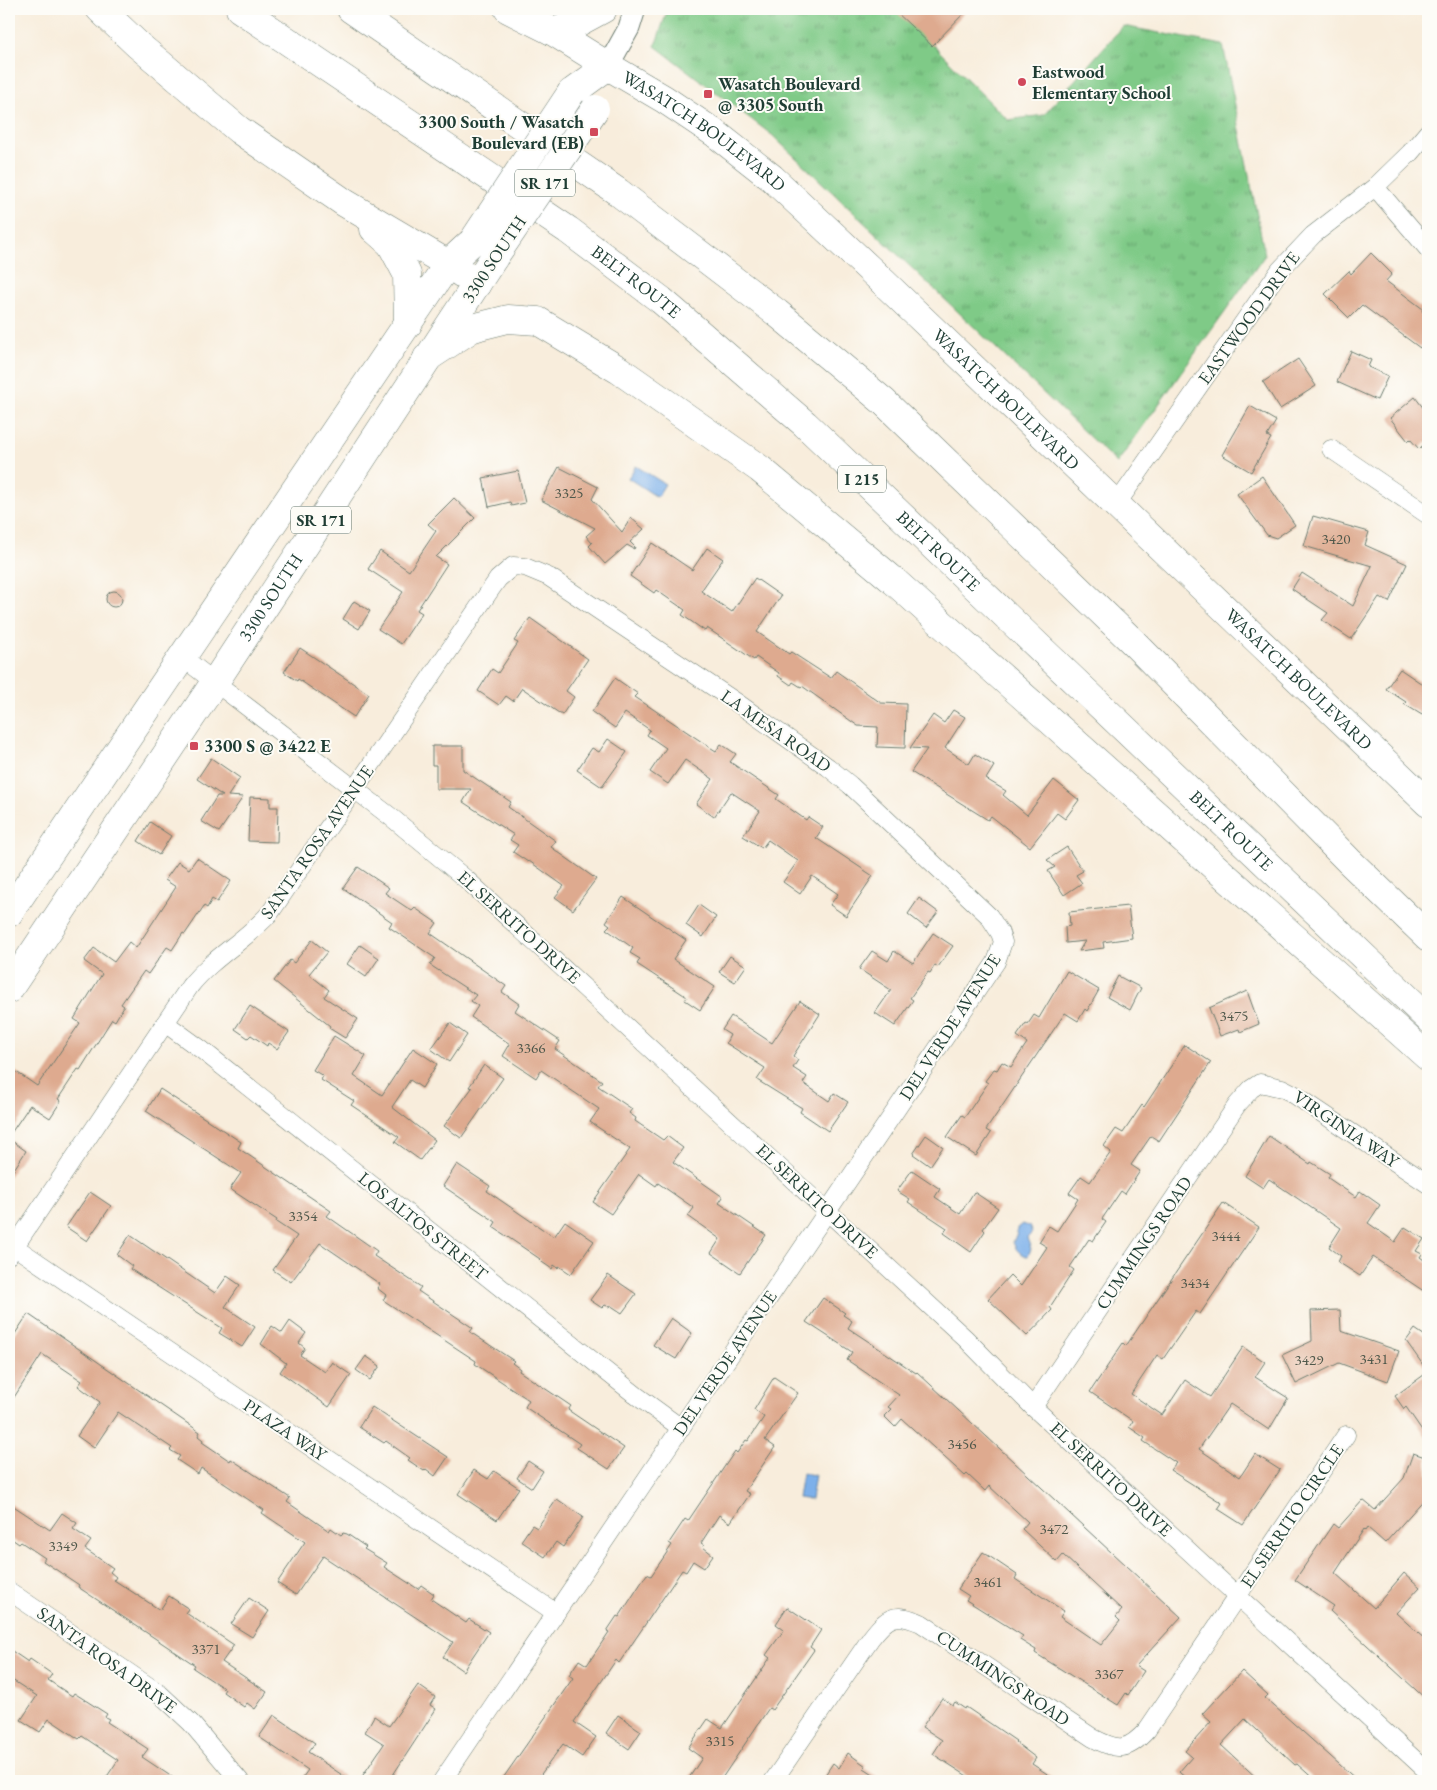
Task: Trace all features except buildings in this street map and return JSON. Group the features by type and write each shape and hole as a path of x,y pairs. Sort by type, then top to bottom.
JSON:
{"main road":[{"path":"100,9 138,45 239,130 345,203 448,264 477,284"},
{"name":"BELT ROUTE","path":"240,9 568,230 662,300 805,424 1428,1018"},
{"path":"351,9 618,192 777,313 884,402 1133,642 1349,861 1428,937"},
{"path":"508,9 552,31 608,66"},
{"path":"552,31 578,22 603,9"},
{"name":"3300 SOUTH","path":"9,914 448,264 473,241 571,94 608,66"},
{"name":"3300 SOUTH","path":"9,988 215,682 495,256 595,109 608,66"},
{"name":"WASATCH BOULEVARD","path":"608,66 664,99 716,134 772,178 1428,803"},
{"path":"345,203 391,244 407,274 408,324"},
{"path":"427,358 471,329 508,320 538,321 618,370 760,468 894,581 1428,1057"}],"street":[{"name":"WASATCH BOULEVARD","path":"608,66 628,28 635,9"},
{"name":"EASTWOOD DRIVE","path":"1116,505 1280,270 1313,235 1375,187 1410,154 1428,132"},
{"path":"1375,187 1428,249"},
{"path":"1331,449 1428,515"},
{"name":"SANTA ROSA AVENUE","path":"12,1251 190,986 207,966 249,933 270,913 498,579 513,566"},
{"name":"LA MESA ROAD","path":"513,566 525,567 549,577 807,750 850,785 990,916 1003,942"},
{"name":"EL SERRITO DRIVE","path":"182,657 427,846 481,892 828,1210 965,1338 1033,1407 1428,1772"},
{"name":"DEL VERDE AVENUE","path":"442,1781 990,971 1003,942"},
{"name":"LOS ALTOS STREET","path":"165,1023 210,1056 637,1396 681,1428"},
{"name":"VIRGINIA WAY","path":"1260,1083 1282,1088 1292,1093 1428,1184"},
{"name":"CUMMINGS ROAD","path":"1033,1407 1237,1105 1251,1089 1260,1083"},
{"name":"PLAZA WAY","path":"12,1251 556,1613"},
{"name":"EL SERRITO CIRCLE","path":"1238,1597 1346,1435"},
{"name":"SANTA ROSA DRIVE","path":"9,1591 166,1698 191,1723 240,1781"},
{"name":"CUMMINGS ROAD","path":"774,1781 871,1638 886,1622 895,1616 921,1623 1093,1738 1110,1746 1121,1748 1130,1745 1147,1730 1238,1597"}],"green space":[{"path":"668,9 897,9 1008,120 1044,115 1123,26 1223,45 1265,255 1117,463 772,135 655,46"}],"water":[{"path":"636,466 665,484 657,497 628,478"},
{"path":"1022,1224 1029,1226 1032,1233 1027,1238 1031,1249 1028,1256 1020,1253 1013,1242 1017,1228"},
{"path":"802,1473 815,1475 811,1500 798,1498"}],"place":[{"name":"Eastwood Elementary School","path":"1022,82"},
{"name":"Wasatch Boulevard @ 3305 South","path":"708,94"},
{"name":"3300 South / Wasatch Boulevard (EB)","path":"594,132"},
{"name":"3300 S @ 3422 E","path":"194,746"}]}
